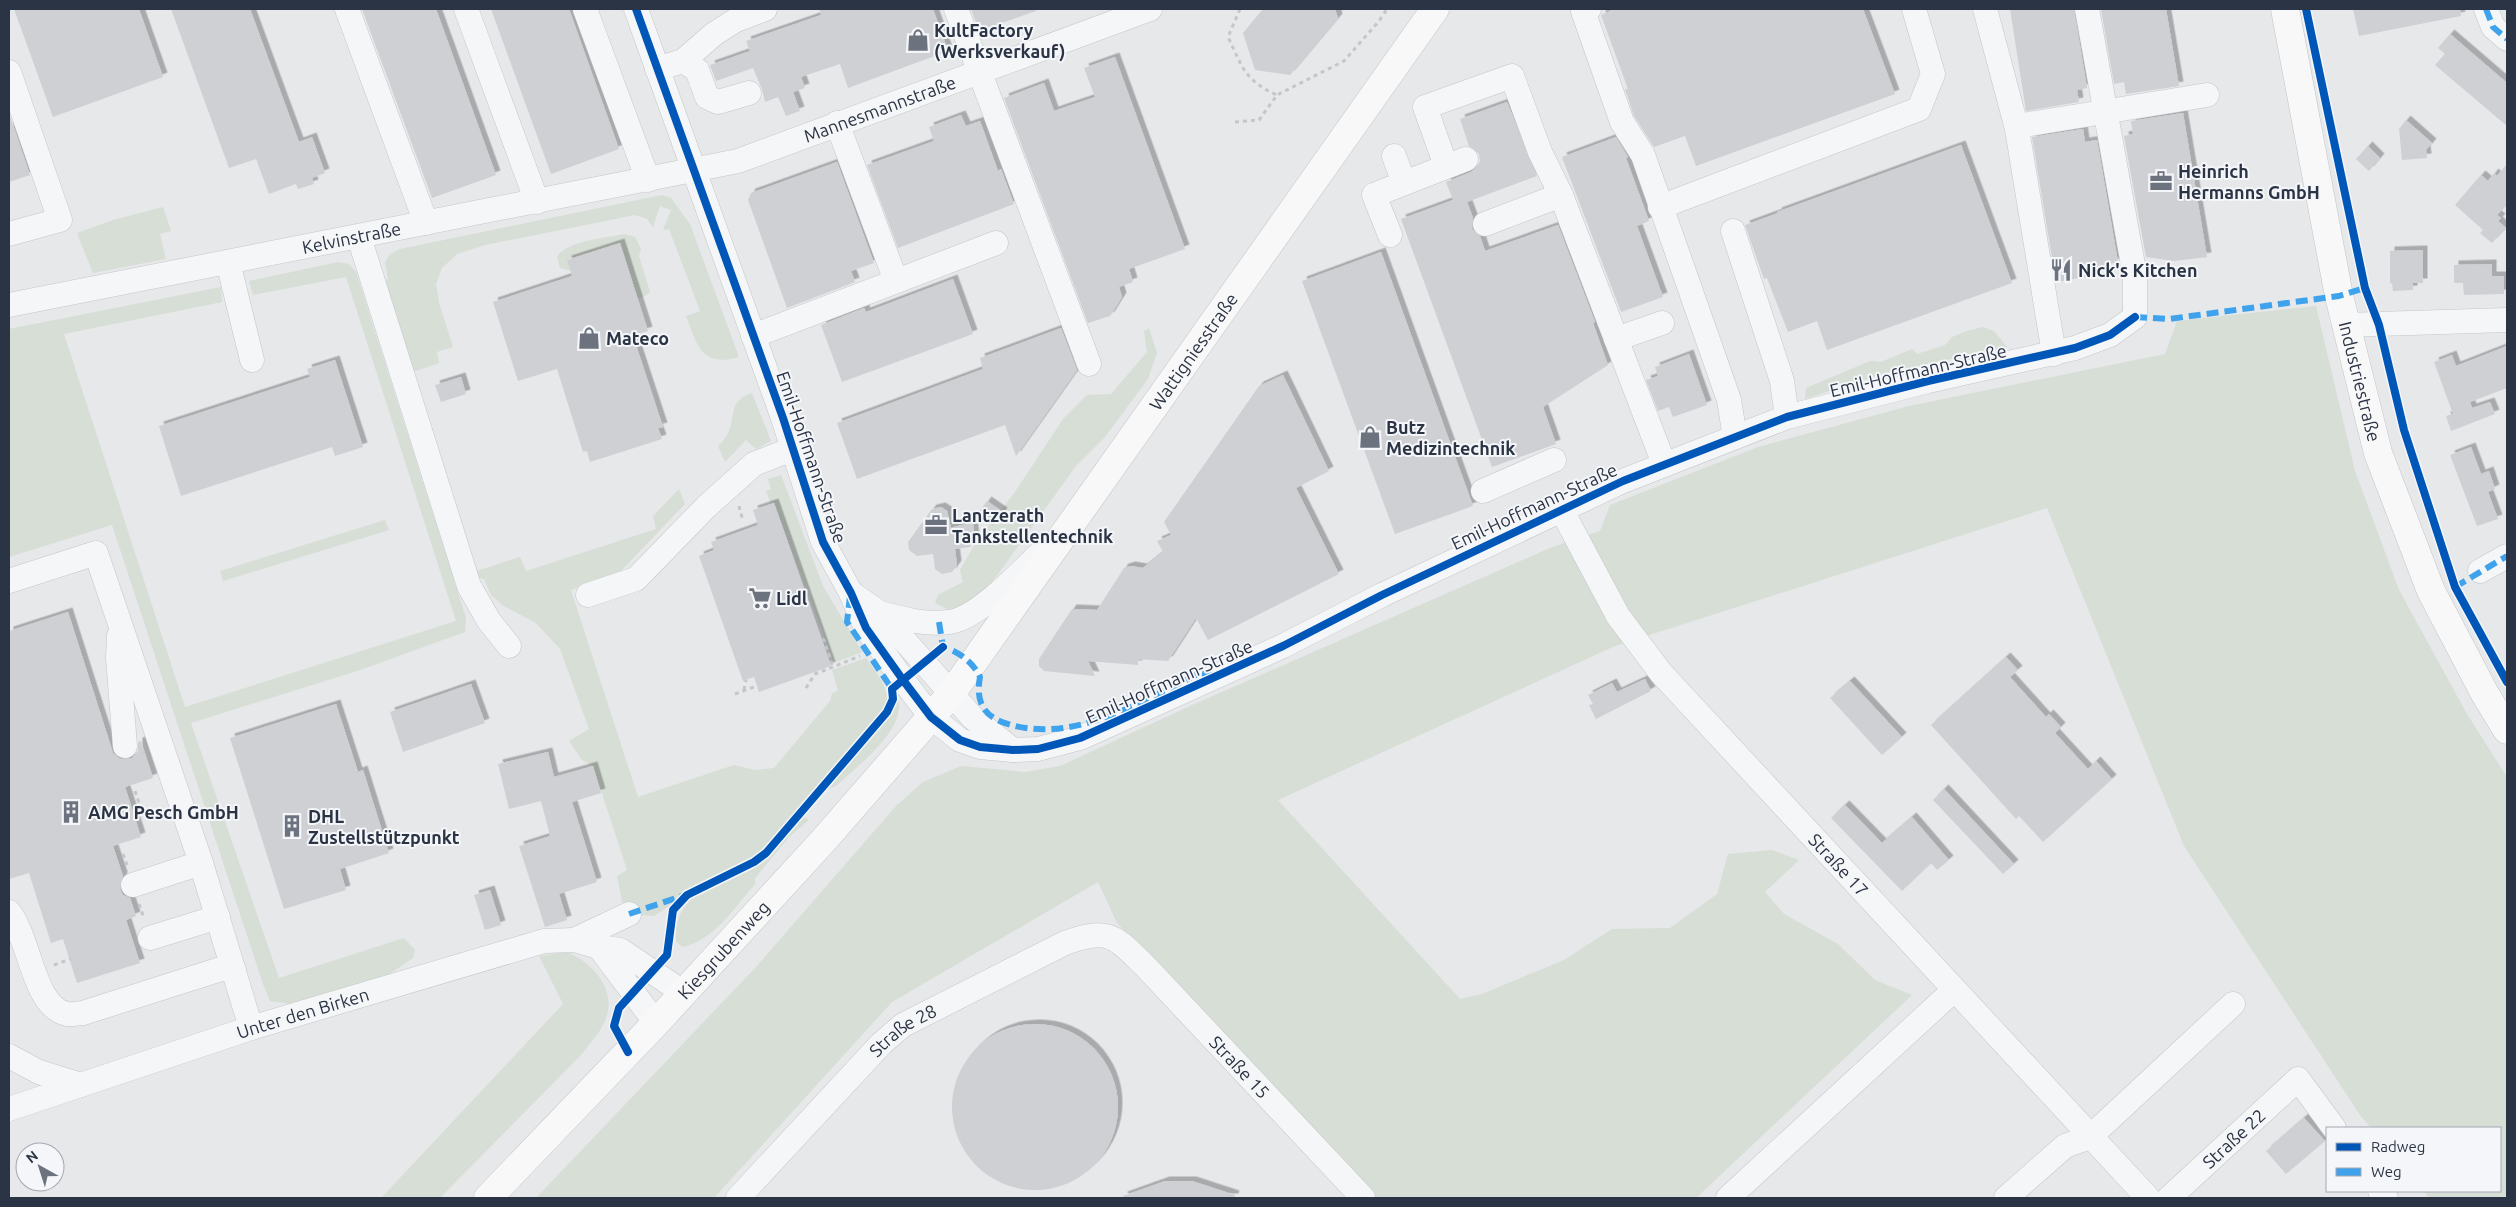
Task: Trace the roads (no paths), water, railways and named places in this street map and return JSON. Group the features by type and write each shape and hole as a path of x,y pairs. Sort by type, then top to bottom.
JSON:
{"main road":[{"name":"Wattigniesstraße","path":"951,694 1435,9"},
{"name":"Industriestraße","path":"2285,9 2345,325 2378,453 2431,591 2485,694 2507,730"},
{"name":"Kiesgrubenweg","path":"488,1198 684,993 823,841 951,694"}],"street":[{"path":"347,9 426,223"},
{"path":"466,9 537,202"},
{"path":"585,9 648,180"},
{"name":"Emil-Hoffmann-Straße","path":"636,9 753,336 823,542 851,593 866,628 931,717 960,740 980,746 1013,750 1038,749 1080,738 1143,711 1283,646 1382,595 1561,509 1664,464 1735,437 1788,417 1928,381 2054,354 2110,335 2135,317 2135,276 2107,112"},
{"path":"658,69 684,61 714,34 736,20 765,9"},
{"path":"956,9 1088,364"},
{"name":"Mannesmannstraße","path":"694,171 738,161 980,70 1097,18 1147,9"},
{"path":"1589,9 1583,11 1622,122 1643,155 1729,400 1735,437"},
{"path":"1660,207 1919,109 1933,74 1914,9"},
{"path":"1986,9 2017,126 2054,354"},
{"path":"2087,9 2107,112"},
{"path":"2486,9 2493,27 2507,39"},
{"path":"684,61 697,70 707,97 718,102 749,93"},
{"path":"9,72 60,220 9,234"},
{"path":"1390,235 1374,195 1456,163 1425,107 1512,76 1540,152 1561,195 1664,464"},
{"path":"2017,126 2207,95"},
{"path":"837,123 896,281"},
{"path":"1394,156 1404,183"},
{"name":"Kelvinstraße","path":"9,305 694,171"},
{"path":"1485,224 1561,195"},
{"path":"1733,231 1782,382 1788,417"},
{"path":"359,237 469,586 509,646"},
{"path":"753,336 996,243"},
{"path":"228,262 252,360"},
{"path":"2345,325 2507,320"},
{"path":"1616,339 1662,323"},
{"path":"588,595 636,579 706,507 754,464 792,449"},
{"path":"1484,491 1554,460"},
{"name":"Straße 17","path":"1561,509 1606,595 1644,654 2148,1198"},
{"path":"880,614 918,623 951,622 977,610 1017,576 1069,525"},
{"path":"9,581 96,553 201,863 252,1028"},
{"path":"2480,571 2507,556"},
{"name":"Emil-Hoffmann-Straße","path":"851,593 880,614 973,718 1013,750"},
{"path":"119,619 118,658 126,746"},
{"path":"133,885 201,863"},
{"path":"9,912 16,938 41,992 47,1000 67,1014 83,1013 222,969 234,970"},
{"path":"574,940 629,914"},
{"path":"150,938 218,917"},
{"name":"Straße 28","path":"738,1198 881,1044 903,1025 1064,943 1089,934 1115,938"},
{"name":"Straße 15","path":"1115,938 1146,967 1363,1198"},
{"name":"Unter den Birken","path":"9,1109 252,1028 544,941 574,940 599,948 620,950 684,993"},
{"path":"599,948 656,1022"},
{"path":"1728,1198 1954,990"},
{"path":"2006,1198 2065,1146 2090,1137 2233,1004"},
{"path":"9,1056 39,1072 81,1085"},
{"name":"Straße 22","path":"2169,1198 2298,1079 2333,1127"}],"place":[{"name":"KultFactory (Werksverkauf)","path":"918,40"},
{"name":"Heinrich Hermanns GmbH","path":"2161,181"},
{"name":"Nick's Kitchen","path":"2061,270"},
{"name":"Mateco","path":"589,338"},
{"name":"Butz Medizintechnik","path":"1370,437"},
{"name":"Lantzerath Tankstellentechnik","path":"936,525"},
{"name":"Lidl","path":"760,598"},
{"name":"AMG Pesch GmbH","path":"71,812"},
{"name":"DHL Zustellstützpunkt","path":"292,826"}]}
